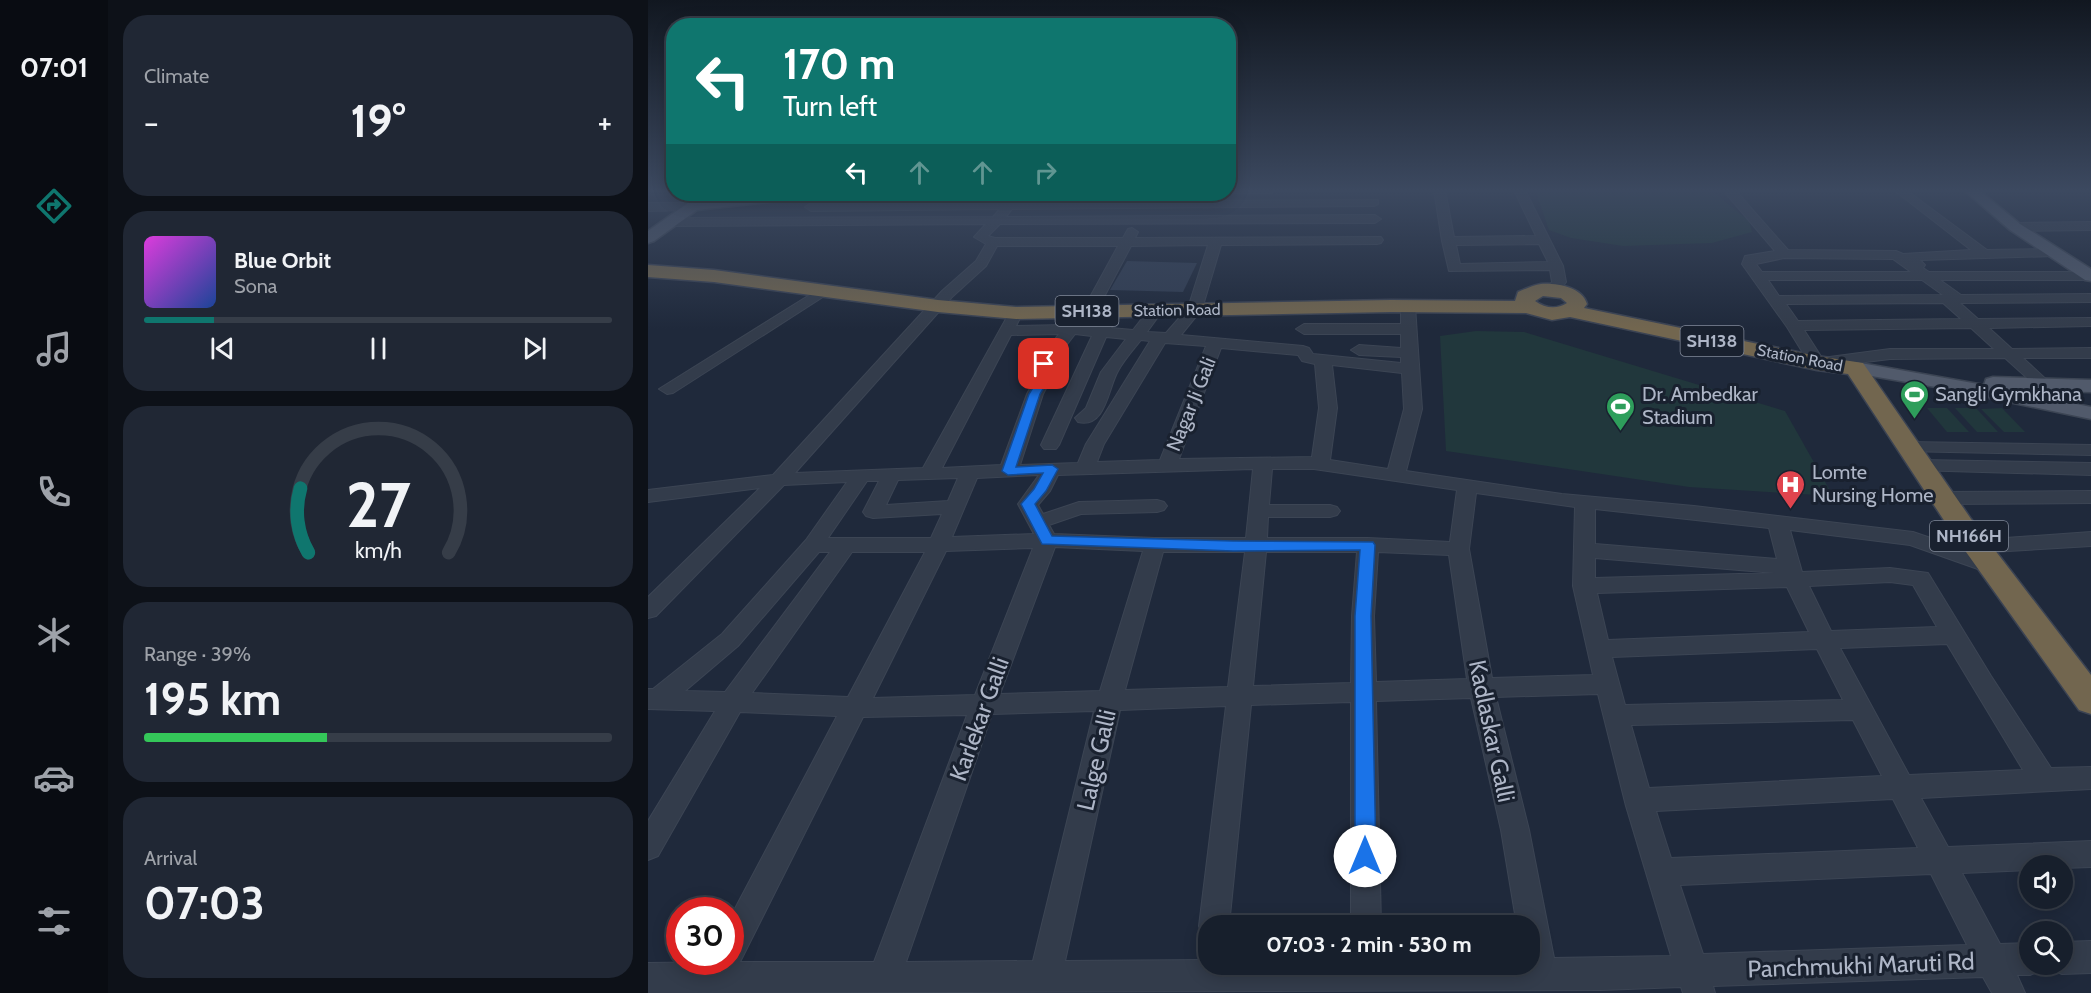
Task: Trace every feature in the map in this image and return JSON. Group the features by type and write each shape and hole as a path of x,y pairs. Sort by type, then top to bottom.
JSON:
{"highway":[{"name":"Station Road","path":"648,271 714,276 938,306 1016,313 1311,307 1528,307 1544,312 1570,311 1817,363 1855,368"},
{"path":"1528,307 1524,300 1529,293 1553,290 1566,293 1576,300 1575,308 1570,311"},
{"name":"NH166H","path":"1855,368 1984,557 2091,699"}],"main road":[{"path":"2030,236 2091,276"},
{"path":"1855,368 1936,381 2091,413"},
{"path":"1936,381 2091,386"}],"street":[{"path":"981,236 993,242 1377,244 1376,236"},
{"path":"1043,531 1028,504 1040,491 1051,457 1101,332 1114,311 1107,302 1096,299 1130,236"},
{"path":"1447,236 1454,268 1556,266"},
{"path":"1541,236 1556,266 1559,282 1553,290"},
{"path":"1769,236 1784,254"},
{"path":"1961,236 1983,253"},
{"path":"1448,241 1543,240"},
{"path":"648,610 779,480 947,294 981,262 993,242"},
{"path":"1085,468 1095,444 1165,338 1195,309 1215,242"},
{"path":"2042,383 1974,324 1908,256 2054,252"},
{"path":"1928,276 1896,255 1784,254 1750,259 1749,264 1794,326 1817,363 1890,354 2091,353"},
{"path":"1758,276 2091,276"},
{"path":"667,389 824,290"},
{"path":"1775,300 2091,298"},
{"path":"1396,475 1413,409 1408,306"},
{"path":"1311,307 1304,328 1309,356 1328,408 1320,463"},
{"path":"1084,418 1094,411 1109,372 1156,310"},
{"path":"1008,471 1035,394 1042,381 1044,364 1069,329 1086,311"},
{"path":"929,474 1016,313"},
{"path":"1794,326 2091,322"},
{"path":"1304,328 1408,329"},
{"path":"1006,331 1069,329 1215,343 1309,356 1409,361"},
{"name":"Nagar Ji Gali","path":"1167,465 1215,343"},
{"path":"1359,350 1409,361"},
{"path":"1915,457 2091,450"},
{"path":"648,496 779,480 1008,471 1051,457 1085,468 1320,463 1318,464 1586,502 1694,512 1913,539 1984,557 2091,539"},
{"path":"1915,457 2091,469"},
{"path":"1215,915 1263,464"},
{"path":"744,924 939,544 970,472"},
{"path":"891,475 873,512 955,507"},
{"path":"652,699 730,640 813,544 861,476"},
{"name":"Kadlaskar Galli","path":"1467,486 1459,549 1480,688 1515,830 1541,974"},
{"path":"1942,498 2091,497"},
{"path":"1586,502 1584,586 1598,649 1639,800 1695,982"},
{"path":"1043,531 1079,508 1157,506"},
{"path":"1259,511 1330,511"},
{"path":"1778,522 1793,574 1824,640 2009,993"},
{"path":"813,544 939,544 1043,531 1155,545 1368,545 1459,549"},
{"name":"Karlekar Galli","path":"882,986 1043,531"},
{"path":"648,847 732,703 846,545"},
{"name":"Lalge Galli","path":"1044,985 1109,701 1155,545"},
{"path":"1366,915 1363,616 1368,545"},
{"path":"1586,550 1793,574"},
{"path":"1584,586 1793,574 1890,575 1920,578 2044,781"},
{"path":"1598,649 1954,635"},
{"path":"652,699 855,707 983,705 1607,684"},
{"path":"1615,715 1861,710"},
{"path":"1639,800 2091,778"},
{"path":"1661,872 2091,854"},
{"path":"2073,958 2091,957"},
{"name":"Panchmukhi Maruti Rd","path":"1541,974 1695,982 2019,959"},
{"name":"Panchmukhi Maruti Rd","path":"648,979 717,978 882,986 1044,985 1198,971"}],"green space":[{"path":"1566,236 1736,236 1712,243 1623,246"},
{"name":"Dr. Ambedkar Stadium","path":"1476,331 1524,332 1785,411 1833,496 1689,487 1446,451 1440,336"},
{"path":"1927,408 1947,408 1969,432 1947,432"},
{"path":"1955,408 1976,408 1998,432 1977,432"},
{"path":"2002,408 2025,432 2004,432 1981,409"}],"building":[{"path":"1127,261 1197,263 1183,292 1110,290"}],"place":[{"name":"Sangli Gymkhana","path":"1914,420"},
{"name":"Dr. Ambedkar Stadium","path":"1621,432"},
{"name":"Lomte Nursing Home","path":"1791,510"}],"route":[{"path":"1044,364 1042,381 1035,394 1008,471 1052,469 1040,491 1028,504 1038,519 1047,540 1155,545 1368,545 1363,616 1365,856"}]}
